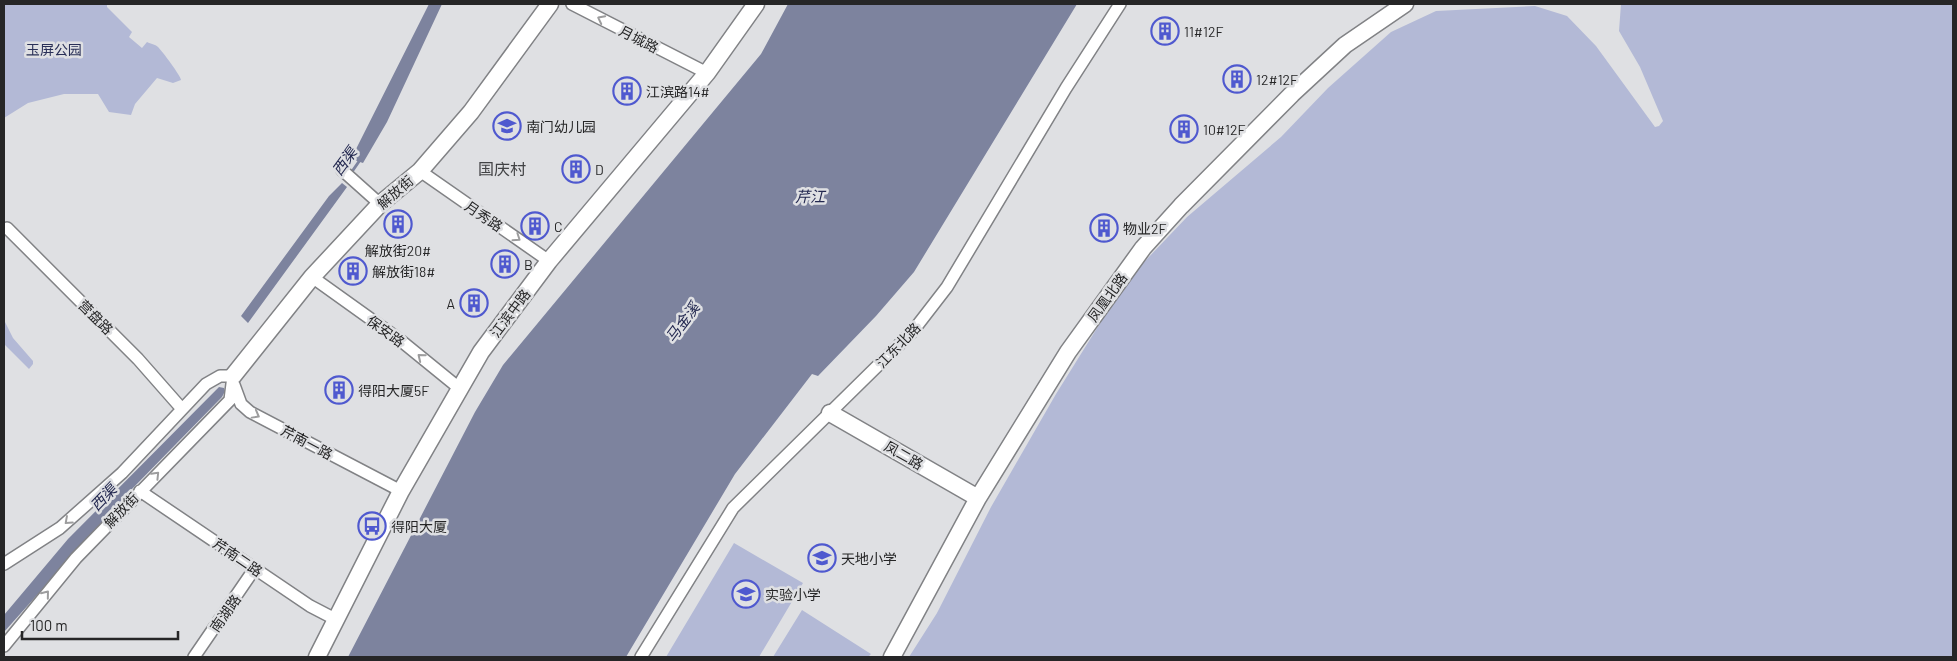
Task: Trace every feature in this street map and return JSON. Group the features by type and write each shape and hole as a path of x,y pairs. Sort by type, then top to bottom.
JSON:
{"street":[{"name":"解放街","path":"4,646 76,558 140,490 230,400 233,376 312,277 380,204 420,171 471,112 550,4"},
{"name":"月城路","path":"572,4 706,73"},
{"name":"江滨中路","path":"317,657 401,491 481,352 549,261 706,73 756,4"},
{"name":"江东北路","path":"641,657 733,508 913,331 947,287 1066,88 1120,4"},
{"name":"凤凰北路","path":"892,657 978,498 1068,352 1143,248 1181,206 1292,94 1345,45 1406,4"},
{"path":"342,170 380,204"},
{"name":"月秀路","path":"420,171 549,261"},
{"name":"营盘路","path":"7,228 138,359 182,409"},
{"name":"保安路","path":"312,277 400,340 459,388"},
{"name":"解放街","path":"4,564 60,528 122,473 182,409 213,380 220,376 233,376"},
{"name":"芹南一路","path":"233,376 236,393 241,404 250,412 401,491"},
{"name":"凤二路","path":"830,413 978,498"},
{"name":"芹南二路","path":"140,490 310,606 337,620"},
{"name":"南湖路","path":"194,657 255,568"}],"green space":[{"name":"玉屏公园","path":"4,4 107,4 107,7 132,32 129,37 142,48 147,42 157,46 181,80 173,83 157,78 135,104 131,115 109,112 98,94 64,94 28,103 4,118"},
{"path":"1621,4 1953,4 1953,657 909,657 937,613 991,507 1056,394 1127,280 1187,217 1281,137 1328,88 1391,32 1436,11 1535,6 1567,16 1596,46 1655,127 1659,126 1663,121 1640,67 1619,31"},
{"path":"4,320 13,338 33,361 29,369 4,344"},
{"name":"实验小学","path":"734,543 803,583 759,657 666,657"},
{"path":"802,610 871,654 868,657 773,657"}],"water":[{"path":"429,4 442,4 387,122 363,163 351,159"},
{"name":"芹江","path":"788,4 1077,4 914,272 876,316 818,376 812,374 735,474 626,657 348,657 475,412 503,365 761,54"},
{"path":"342,183 347,187 248,323 241,316 329,196"},
{"path":"219,387 224,388 225,391 222,397 131,490 4,632 4,615 68,539"}],"waterway":[{"name":"西渠","path":"351,173 360,160"}],"place":[{"name":"11#12F","path":"1165,31"},
{"name":"12#12F","path":"1237,79"},
{"name":"江滨路14#","path":"627,91"},
{"name":"南门幼儿园","path":"507,126"},
{"name":"10#12F","path":"1184,129"},
{"name":"D","path":"576,169"},
{"name":"解放街20#","path":"398,224"},
{"name":"C","path":"535,226"},
{"name":"物业2F","path":"1104,228"},
{"name":"B","path":"505,264"},
{"name":"解放街18#","path":"353,271"},
{"name":"A","path":"474,303"},
{"name":"得阳大厦5F","path":"339,390"},
{"name":"得阳大厦","path":"372,526"},
{"name":"天地小学","path":"822,558"},
{"name":"实验小学","path":"746,594"}],"district":[{"name":"国庆村","path":"502,168"}],"water label":[{"name":"马金溪","path":"682,322"}]}
